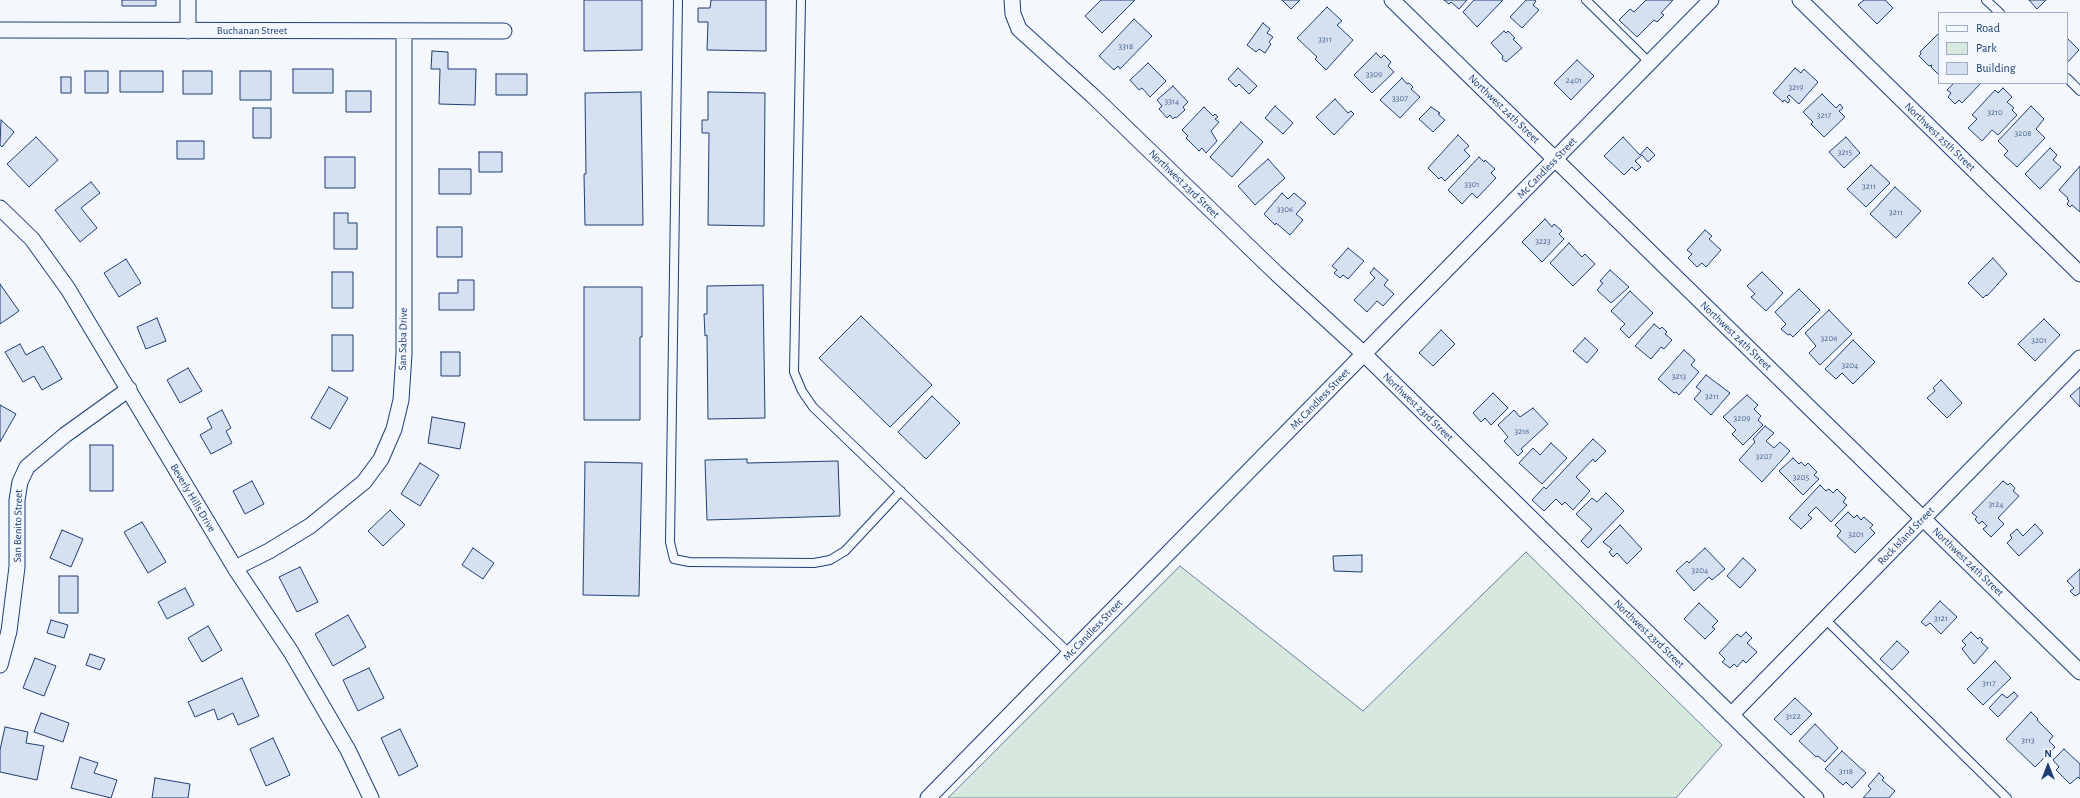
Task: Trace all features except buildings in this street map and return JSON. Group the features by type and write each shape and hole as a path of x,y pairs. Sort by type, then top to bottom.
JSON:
{"street":[{"path":"188,0 188,31"},
{"name":"Northwest 23rd Street","path":"1012,0 1013,14 1019,29 1093,96 1270,267 1364,354 1816,798"},
{"name":"Northwest 24th Street","path":"1392,0 2080,672"},
{"name":"Mc Candless Street","path":"928,798 1711,0"},
{"name":"Northwest 25th Street","path":"1800,0 2080,274"},
{"name":"Buchanan Street","path":"0,30 504,31"},
{"name":"San Saba Drive","path":"235,568 269,551 310,526 364,482 381,459 394,429 401,400 404,354 404,30"},
{"name":"Beverly Hills Drive","path":"0,208 32,240 68,289 235,568 292,652 348,750 371,798"},
{"name":"Rock Island Street","path":"1731,715 2080,358"},
{"name":"San Benito Street","path":"0,665 8,631 17,567 17,500 20,482 27,466 65,435 129,389"}],"lane":[{"path":"678,0 670,542 674,559 689,562 814,563 830,560 845,551 901,491"},
{"path":"801,0 794,372 802,391 813,407 1070,654"},
{"path":"1586,0 1650,63"},
{"path":"1986,0 1999,12"},
{"path":"2068,79 2080,91"},
{"path":"1825,619 2007,798"}],"green space":[{"path":"1526,552 1722,745 1676,798 948,798 1180,566 1363,711"}]}
